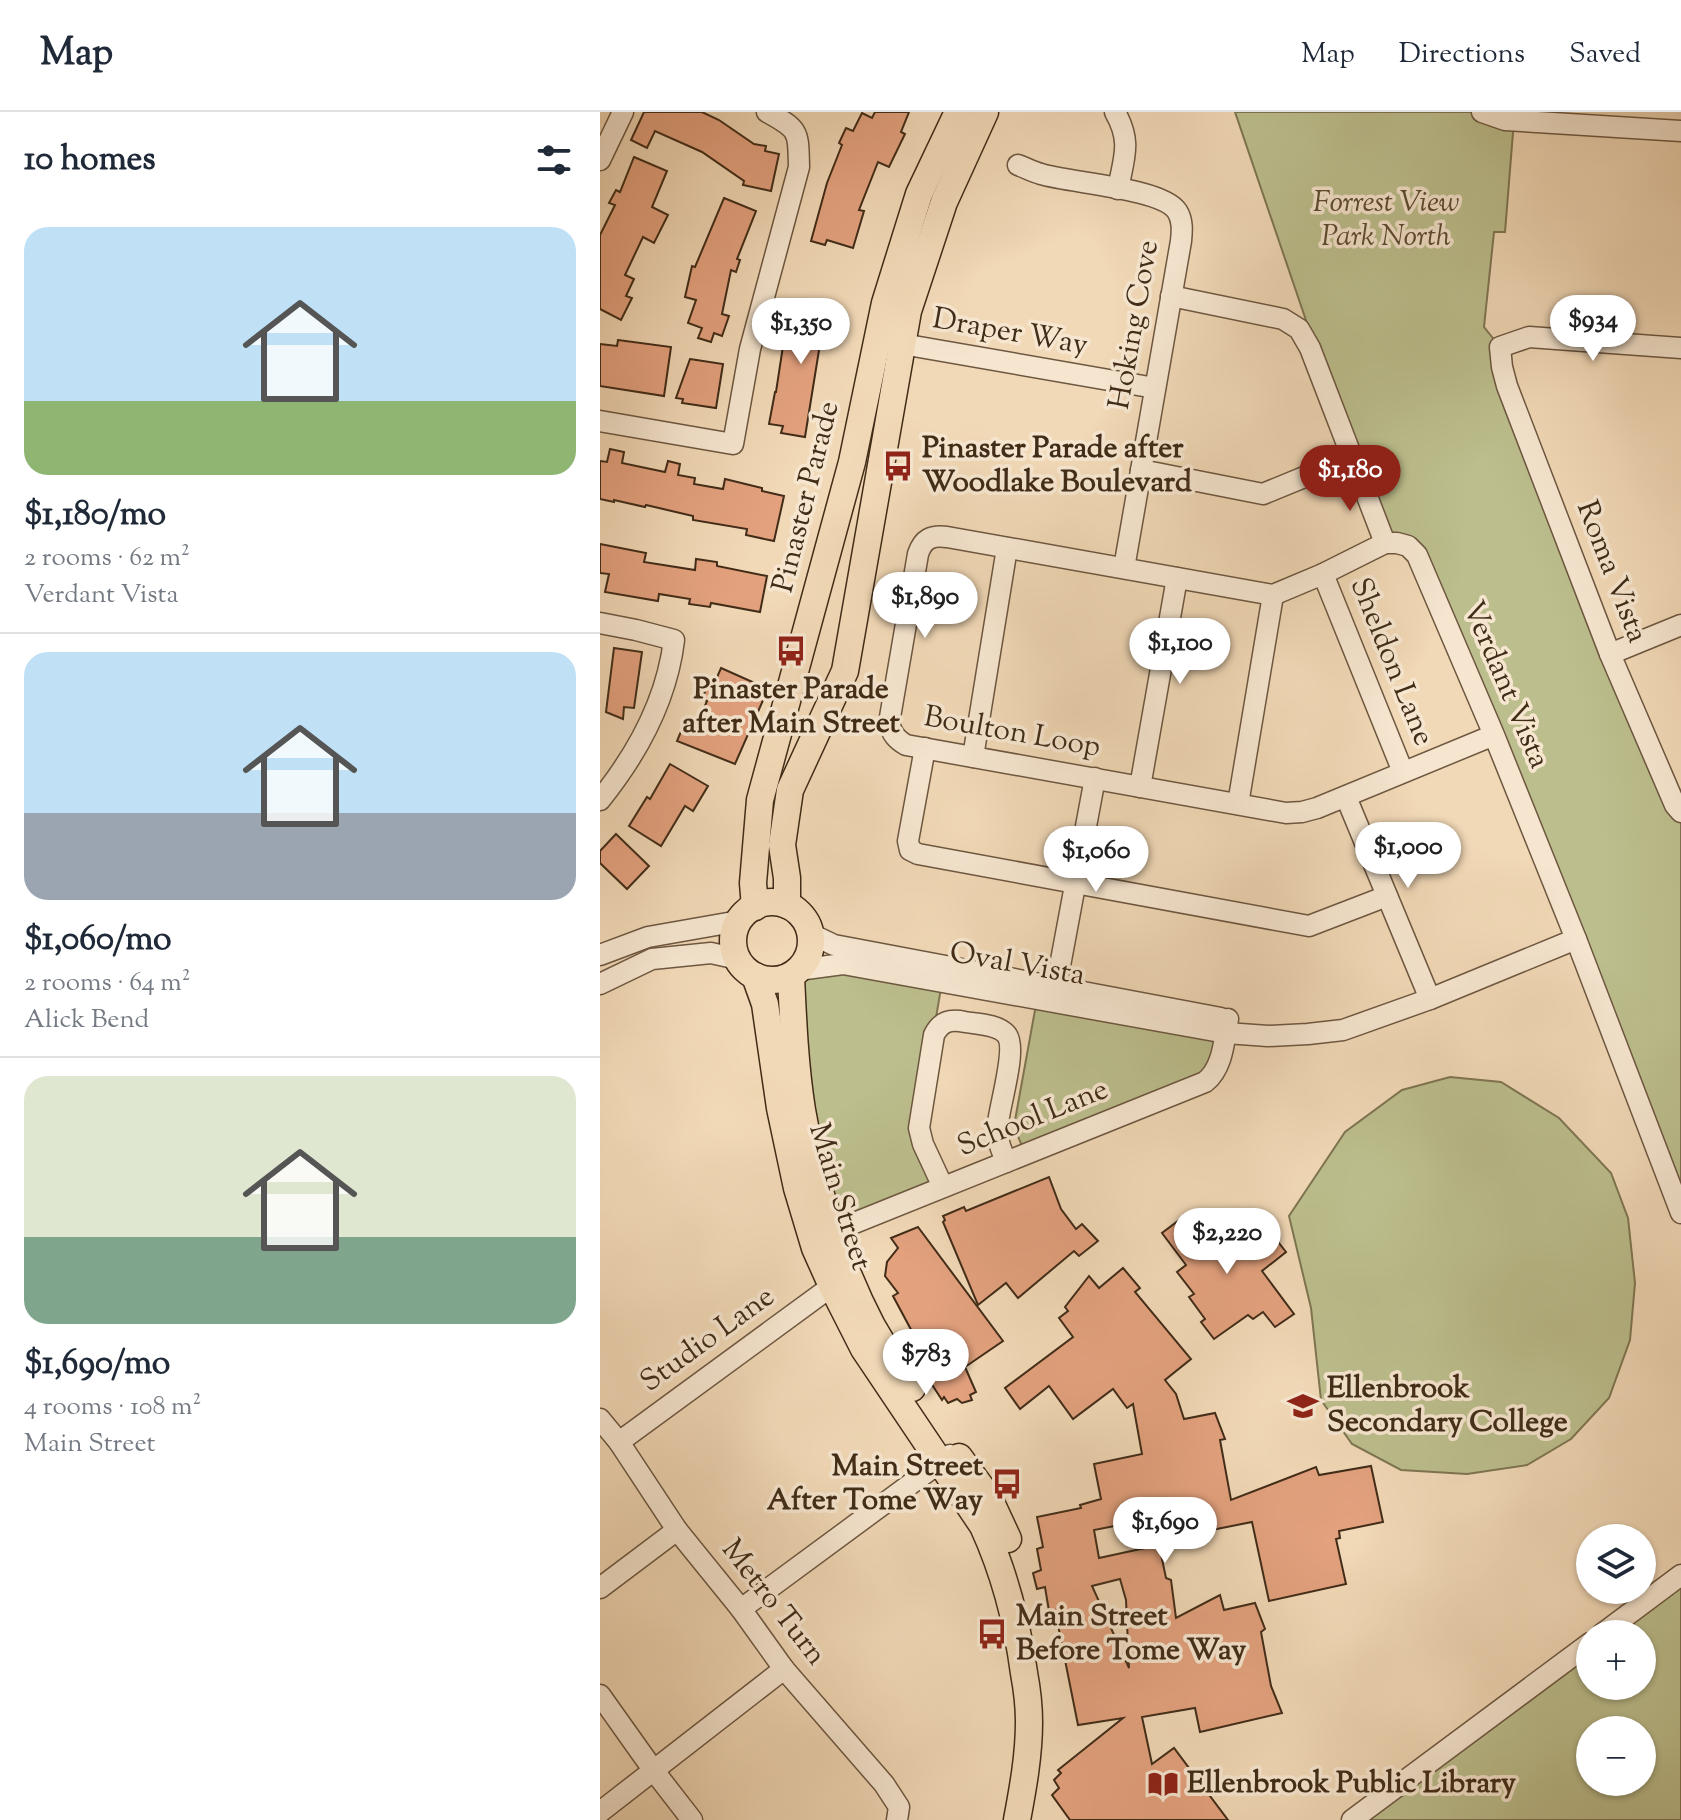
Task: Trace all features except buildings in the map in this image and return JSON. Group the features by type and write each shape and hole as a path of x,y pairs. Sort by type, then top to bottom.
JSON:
{"main road":[{"name":"Pinaster Parade","path":"747,914 753,883 760,800 852,462 885,303 919,194 958,112"},
{"name":"Pinaster Parade","path":"787,905 782,845 790,790 845,671 908,311 944,202 985,112"},
{"path":"765,903 787,905 798,912 811,934 811,945 809,955 795,973 780,980 767,980 746,968 733,946 734,933 747,914 765,903"},
{"name":"Main Street","path":"746,968 765,1004 780,1108 797,1188 815,1248 832,1286 864,1349 948,1457 989,1498 1022,1574 1035,1627 1041,1683 1037,1771 1026,1820"},
{"name":"Main Street","path":"795,973 794,1035 802,1110 832,1232 872,1326 948,1457 983,1526 1006,1584 1018,1629 1029,1721 1017,1820"}],"street":[{"path":"600,160 623,112"},
{"path":"600,421 733,444 750,349 799,167 799,137 788,124 767,112"},
{"path":"1115,112 1126,136 1118,189"},
{"path":"1482,112 1505,120 1681,131"},
{"name":"Hoking Cove","path":"1018,165 1042,175 1148,195 1166,201 1176,209 1181,219 1182,231 1124,568"},
{"path":"1171,296 1283,319 1299,329 1310,348 1385,543 1273,595 1238,804"},
{"name":"Roma Vista","path":"1681,348 1529,337 1500,347 1507,386 1610,654 1675,805 1681,812"},
{"name":"Draper Way","path":"902,344 1155,388"},
{"path":"1141,470 1263,494 1353,457"},
{"name":"Boulton Loop","path":"1273,595 937,536 928,538 921,544 916,565 889,723 891,731 897,740 906,745 1286,813 1302,812 1346,797 1494,735"},
{"name":"Verdant Vista","path":"1385,543 1408,546 1417,555 1576,939 1681,1213"},
{"path":"973,757 1007,548"},
{"name":"Sheldon Lane","path":"1323,574 1403,772"},
{"path":"1140,787 1177,578"},
{"path":"600,623 674,640 671,664 649,725 620,775 600,800"},
{"path":"1610,654 1681,625"},
{"path":"925,748 908,841 910,850 918,854 1309,926 1387,896"},
{"path":"1055,994 1095,778"},
{"path":"1346,797 1430,999"},
{"path":"600,955 648,937 747,914"},
{"name":"Oval Vista","path":"811,934 834,945 1055,994 1268,1036 1343,1030 1430,999 1576,939"},
{"path":"600,984 652,959 711,953 746,968"},
{"name":"Oval Vista","path":"795,973 843,964 1055,994"},
{"path":"943,1187 919,1128 934,1035 945,1022 953,1020 995,1027 1008,1036 1011,1050 997,1134 1006,1162"},
{"name":"School Lane","path":"832,1232 1205,1082 1213,1076 1218,1066 1227,1026"},
{"name":"Studio Lane","path":"619,1442 832,1286"},
{"name":"Metro Turn","path":"600,1419 619,1442 677,1530 741,1609 784,1669 884,1784 899,1807 897,1820"},
{"path":"741,1609 948,1457"},
{"path":"600,1588 677,1530"},
{"path":"1621,1620 1681,1575"},
{"path":"1352,1820 1576,1653"},
{"path":"600,1812 784,1669"},
{"path":"600,1695 692,1820"}],"green space":[{"name":"Forrest View Park North","path":"1235,112 1482,112 1514,120 1505,232 1494,232 1484,327 1500,347 1681,812 1681,1213 1417,555 1397,543 1356,467"},
{"path":"798,970 942,982 919,1119 943,1187 832,1232 820,1191"},
{"path":"1037,999 1226,1033 1218,1066 1025,1154 1014,1126"},
{"path":"1450,1077 1501,1082 1559,1118 1611,1173 1628,1218 1635,1283 1630,1340 1609,1398 1571,1439 1527,1465 1467,1474 1401,1470 1352,1444 1321,1400 1311,1308 1289,1216 1345,1132 1402,1090"},
{"path":"1681,1575 1681,1820 1352,1820 1576,1653 1576,1700 1656,1700 1656,1620 1621,1620 1642,1604 1656,1604 1656,1594"}],"place":[{"name":"Pinaster Parade after Woodlake Boulevard","path":"898,466"},
{"name":"Pinaster Parade after Main Street","path":"791,651"},
{"name":"Ellenbrook Secondary College","path":"1303,1406"},
{"name":"Main Street After Tome Way","path":"1007,1484"},
{"name":"Main Street Before Tome Way","path":"992,1634"},
{"name":"Ellenbrook Public Library","path":"1163,1784"}]}
